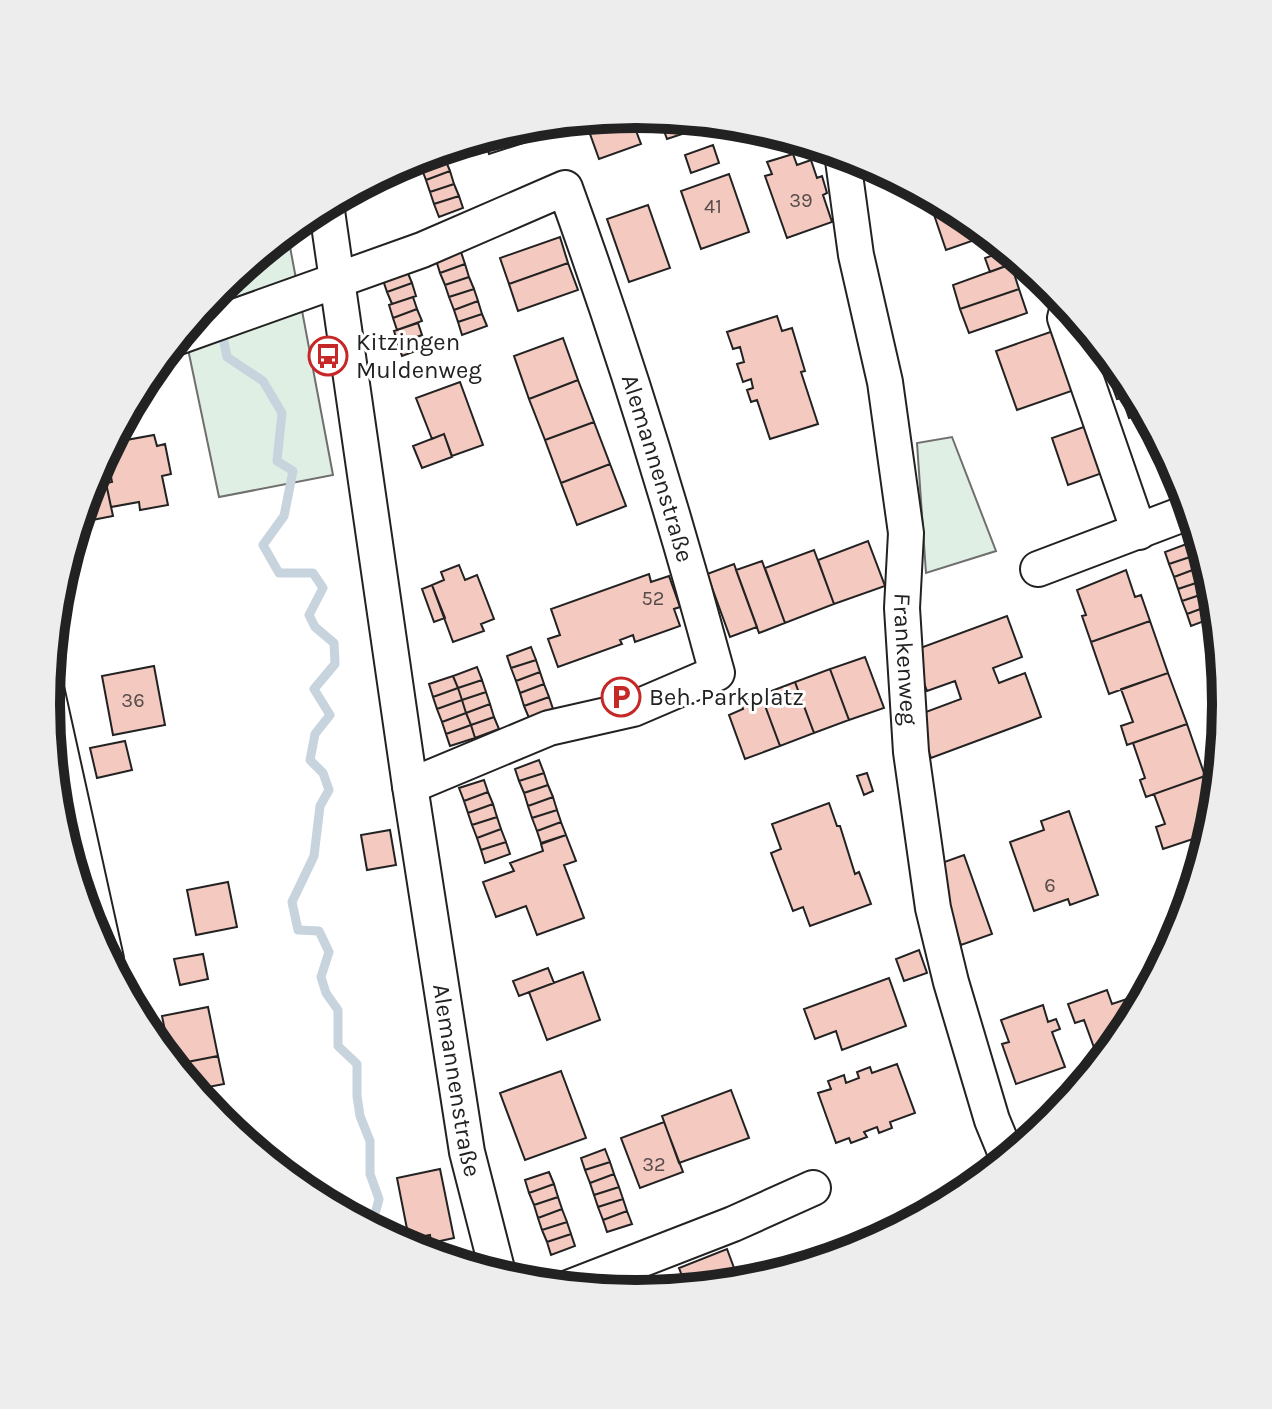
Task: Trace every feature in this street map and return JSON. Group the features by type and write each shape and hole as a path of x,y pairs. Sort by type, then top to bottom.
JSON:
{"street":[{"name":"Frankenweg","path":"844,168 856,255 885,382 906,533 902,608 911,752 933,908 992,1120 1003,1148"},
{"name":"Alemannenstraße","path":"339,282 565,188 604,295 695,591 717,673 633,709 549,728 410,786"},
{"name":"Alemannenstraße","path":"328,218 410,786 467,1152 495,1263"},
{"path":"199,330 339,282"},
{"path":"1066,322 1139,532"},
{"path":"1038,569 1180,516"},
{"path":"64,768 90,887"},
{"path":"592,1279 733,1224 813,1188"}],"green space":[{"path":"290,245 333,475 219,497 187,344 229,297"},
{"path":"952,437 996,551 926,573 917,443"}],"building":[{"path":"635,128 641,144 599,159 589,131"},
{"path":"664,129 690,131 667,139"},
{"path":"539,137 539,138 489,154 487,148"},
{"path":"713,145 719,163 691,173 685,155"},
{"path":"793,154 797,165 811,160 817,178 822,176 827,193 823,195 832,222 787,238 765,176 772,174 767,162"},
{"path":"446,161 450,171 426,180 422,170"},
{"path":"450,171 454,184 430,192 426,180"},
{"path":"729,174 749,232 701,249 681,191"},
{"path":"454,184 459,196 434,204 430,192"},
{"path":"459,196 463,208 439,217 434,204"},
{"path":"648,205 670,268 629,282 607,219"},
{"path":"933,212 975,240 946,250"},
{"path":"560,237 568,263 509,284 500,258"},
{"path":"461,252 465,264 440,273 436,260"},
{"path":"995,254 1009,265 990,272 985,258"},
{"path":"568,263 578,290 518,311 509,284"},
{"path":"465,264 469,277 445,285 440,273"},
{"path":"1008,265 1019,289 960,309 953,285"},
{"path":"407,271 412,283 387,292 383,280"},
{"path":"469,277 474,289 449,297 445,285"},
{"path":"412,283 416,296 392,304 387,292"},
{"path":"474,289 478,301 454,310 449,297"},
{"path":"1019,289 1027,313 969,333 960,309"},
{"path":"413,297 417,309 393,318 389,305"},
{"path":"478,301 482,314 458,322 454,310"},
{"path":"417,309 422,321 397,330 393,318"},
{"path":"482,314 487,326 462,335 458,322"},
{"path":"777,316 782,331 792,328 805,371 801,372 818,424 770,439 757,400 751,402 747,390 753,388 751,379 743,382 737,364 744,362 740,347 733,349 727,332"},
{"path":"418,323 422,335 398,344 394,331"},
{"path":"1059,329 1080,388 1017,410 996,351"},
{"path":"422,335 427,347 402,356 398,344"},
{"path":"563,338 578,380 529,399 514,356"},
{"path":"1108,375 1134,416 1129,418 1122,398 1117,399"},
{"path":"578,380 594,422 545,440 529,399"},
{"path":"460,382 483,445 452,456 444,434 432,439 416,398"},
{"path":"594,422 610,464 561,483 545,440"},
{"path":"1095,423 1111,470 1068,485 1052,438"},
{"path":"444,434 452,457 422,468 413,446"},
{"path":"154,435 157,446 165,444 171,474 162,476 168,505 140,510 139,502 111,507 106,483 112,482 110,471 124,440"},
{"path":"610,464 626,506 577,525 561,483"},
{"path":"104,483 113,516 91,520 91,519"},
{"path":"868,541 885,586 834,604 818,560"},
{"path":"1188,543 1192,556 1169,564 1165,552"},
{"path":"814,550 834,604 785,623 765,568"},
{"path":"1192,556 1195,569 1174,577 1169,564"},
{"path":"762,561 785,623 759,633 736,570"},
{"path":"734,564 757,627 730,637 707,574"},
{"path":"459,565 465,580 477,575 494,619 481,624 484,631 453,642 432,585 444,580 441,572"},
{"path":"1195,569 1199,582 1178,589 1174,577"},
{"path":"1126,570 1135,597 1141,595 1150,621 1091,642 1077,590"},
{"path":"649,574 651,582 669,576 680,607 674,609 680,626 635,642 633,635 620,640 622,644 558,667 548,639 560,635 551,609"},
{"path":"1199,582 1201,595 1182,601 1178,589"},
{"path":"432,585 445,618 434,622 422,589"},
{"path":"1201,595 1204,608 1187,614 1182,601"},
{"path":"1204,608 1206,621 1191,626 1187,614"},
{"path":"1007,616 1022,657 993,668 999,683 1025,673 1041,717 931,758 915,716 961,699 955,681 927,691 912,651"},
{"path":"1150,621 1168,673 1109,694 1091,642"},
{"path":"531,647 536,660 511,668 507,656"},
{"path":"865,657 884,708 849,720 830,669"},
{"path":"536,660 540,672 516,681 511,668"},
{"path":"154,666 165,725 113,735 102,676"},
{"path":"477,667 482,680 458,688 453,676"},
{"path":"830,669 849,720 814,733 795,682"},
{"path":"540,672 544,684 520,693 516,681"},
{"path":"1168,673 1187,724 1127,745 1121,726 1133,722 1121,689"},
{"path":"453,676 458,688 433,697 429,684"},
{"path":"482,680 486,692 462,700 458,688"},
{"path":"795,682 814,733 780,746 761,695"},
{"path":"544,684 549,697 524,706 520,693"},
{"path":"458,688 462,700 437,709 433,697"},
{"path":"486,692 490,704 466,713 462,700"},
{"path":"761,695 780,746 745,759 729,715 743,709 741,703"},
{"path":"549,697 553,709 529,718 524,706"},
{"path":"462,700 466,713 442,722 437,709"},
{"path":"490,704 494,717 471,725 466,713"},
{"path":"466,713 471,725 446,734 442,722"},
{"path":"494,717 499,729 475,738 471,725"},
{"path":"1187,724 1205,776 1146,797 1140,780 1145,778 1133,743"},
{"path":"471,725 475,738 450,746 446,734"},
{"path":"125,741 132,770 97,778 90,748"},
{"path":"539,760 544,773 519,781 515,769"},
{"path":"544,773 548,785 524,793 519,781"},
{"path":"867,773 873,791 864,795 857,776"},
{"path":"1205,776 1207,781 1196,838 1163,849 1156,827 1165,824 1154,794"},
{"path":"484,780 488,792 464,801 459,788"},
{"path":"548,785 553,797 528,806 524,793"},
{"path":"488,792 493,804 468,813 464,801"},
{"path":"553,797 557,810 532,818 528,806"},
{"path":"829,803 837,826 840,826 855,874 859,872 871,904 810,926 803,907 793,911 771,853 781,849 772,824"},
{"path":"493,804 497,817 472,825 468,813"},
{"path":"557,810 561,822 537,831 532,818"},
{"path":"1069,811 1098,895 1070,905 1068,899 1034,911 1010,842 1044,830 1041,821"},
{"path":"497,817 501,829 477,838 472,825"},
{"path":"561,822 566,835 541,843 537,831"},
{"path":"501,829 506,842 481,850 477,838"},
{"path":"390,830 396,865 367,870 361,835"},
{"path":"566,835 576,861 564,865 584,918 537,935 526,906 496,917 483,882 514,871 510,863 543,851 541,844"},
{"path":"506,842 510,854 485,863 481,850"},
{"path":"964,855 992,934 961,945 933,866"},
{"path":"228,882 237,927 196,935 187,890"},
{"path":"919,950 927,973 904,981 896,959"},
{"path":"203,954 208,979 180,985 174,959"},
{"path":"548,968 554,983 519,996 513,981"},
{"path":"583,972 600,1020 547,1040 529,992"},
{"path":"889,978 906,1026 842,1050 836,1031 815,1039 804,1009"},
{"path":"1107,990 1112,1004 1131,1000 1095,1052 1084,1020 1075,1023 1068,1004"},
{"path":"1043,1005 1048,1022 1056,1019 1060,1029 1052,1032 1065,1067 1016,1084 1002,1044 1009,1042 1001,1020"},
{"path":"208,1007 218,1056 185,1062 166,1038 162,1016"},
{"path":"218,1056 224,1084 206,1087 185,1062"},
{"path":"897,1064 915,1113 890,1122 892,1128 879,1133 877,1127 864,1132 867,1137 851,1143 849,1138 836,1143 818,1093 831,1089 828,1081 844,1075 846,1083 859,1078 857,1072 870,1067 872,1073"},
{"path":"561,1071 586,1138 525,1160 500,1093"},
{"path":"731,1090 749,1138 679,1163 662,1116"},
{"path":"664,1122 683,1172 640,1188 621,1138"},
{"path":"605,1149 610,1162 585,1170 581,1158"},
{"path":"610,1162 614,1174 590,1183 585,1170"},
{"path":"440,1169 454,1238 432,1243 430,1235 417,1237 408,1233 397,1178"},
{"path":"549,1172 554,1184 529,1193 525,1180"},
{"path":"614,1174 619,1187 594,1195 590,1183"},
{"path":"554,1184 558,1197 534,1205 529,1193"},
{"path":"619,1187 623,1199 598,1207 594,1195"},
{"path":"558,1197 562,1209 538,1218 534,1205"},
{"path":"623,1199 627,1211 603,1220 598,1207"},
{"path":"562,1209 567,1222 542,1230 538,1218"},
{"path":"627,1211 632,1224 607,1232 603,1220"},
{"path":"567,1222 571,1234 547,1242 542,1230"},
{"path":"571,1234 575,1246 551,1255 547,1242"},
{"path":"727,1249 735,1271 683,1278 679,1268"}],"waterway":[{"path":"217,310 227,357 263,381 282,413 277,461 293,471 284,516 263,545 279,573 313,573 323,588 309,615 315,627 334,643 335,664 314,689 330,715 315,734 310,760 323,773 329,790 320,806 314,856 292,902 298,930 319,931 329,952 321,977 326,993 338,1010 338,1046 357,1064 360,1116 370,1141 370,1174 379,1199 374,1217"}],"place":[{"name":"Kitzingen Muldenweg","path":"328,356"},
{"name":"Beh. Parkplatz","path":"621,697"}]}
